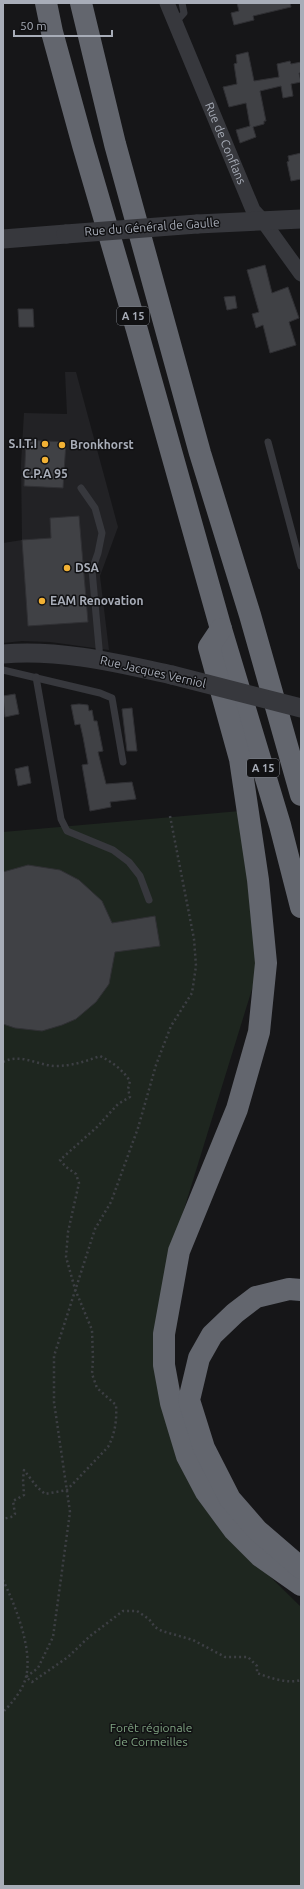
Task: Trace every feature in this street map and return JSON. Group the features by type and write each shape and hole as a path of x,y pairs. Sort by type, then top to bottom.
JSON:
{"highway":[{"name":"A 15","path":"46,3 52,32 82,145 139,337 221,629 280,825 301,907"},
{"name":"A 15","path":"81,3 115,144 196,438 250,615 301,795"},
{"path":"221,629 210,647 240,759 258,880 266,963 259,1032 237,1109 179,1251 164,1334 164,1365 171,1403 187,1456 206,1492 234,1530 260,1556 301,1585"},
{"path":"301,1290 289,1289 256,1297 235,1313 212,1335 200,1358 190,1400 204,1448 230,1498 257,1530 301,1568"}],"street":[{"name":"Rue de Conflans","path":"166,3 253,210 263,221 301,274"},
{"name":"Rue du Général de Gaulle","path":"3,239 197,224 301,220"},
{"name":"Rue Jacques Verniol","path":"3,654 20,653 100,659 172,675 301,708"}],"lane":[{"path":"175,23 184,13 182,3"},
{"path":"268,442 301,566"},
{"path":"81,488 95,508 102,533 98,553 92,570 100,659"},
{"path":"3,670 100,693 112,698 123,762"},
{"path":"36,677 61,819 67,831 113,850 129,862 140,876 149,900"}],"path":[{"path":"3,1712 14,1701 26,1677 38,1668 53,1638 70,1512 54,1402 54,1356 95,1229 111,1202 138,1128 161,1052 171,1026 192,993 196,966 194,939 170,816"},
{"path":"3,1062 6,1060 29,1059 52,1066 74,1065 100,1056 112,1063 130,1081 128,1089 130,1097 118,1104 97,1127 60,1160 66,1167 76,1174 79,1183 66,1242 66,1256 75,1289 92,1330 94,1359 92,1374 96,1388 116,1405 117,1418 112,1440 108,1447 67,1490 45,1494 37,1487 24,1470 24,1495 13,1501 15,1514 11,1517 3,1519"},
{"path":"3,1580 14,1603 26,1647 26,1677"},
{"path":"26,1677 32,1682 68,1657 90,1636 123,1610 137,1611 149,1619 162,1631 193,1640 225,1657 248,1657 257,1666 257,1673 274,1680 281,1679 294,1682 301,1680"}],"shaded area":[{"path":"65,372 76,372 118,527 100,576 109,650 50,642 22,641 3,643 3,543 22,540 21,464 24,413 67,414"}],"green space":[{"name":"Forêt régionale de Cormeilles","path":"240,811 257,973 177,1232 154,1366 231,1538 301,1607 301,1886 3,1886 3,832"}],"building":[{"path":"237,3 290,3 291,7 253,16 254,20 234,25 231,13 239,11"},
{"path":"248,52 254,81 279,77 277,64 290,61 291,64 301,62 301,73 299,73 301,82 291,84 293,96 283,98 281,86 260,91 266,121 264,121 264,124 253,127 256,137 240,143 236,130 250,126 246,103 229,107 223,87 237,84 234,64 237,63 236,55"},
{"path":"301,153 301,179 291,181 287,162 289,161 288,156"},
{"path":"265,265 272,293 288,287 299,318 289,322 296,345 270,353 263,325 256,328 252,314 259,312 247,270"},
{"path":"235,296 237,308 227,310 224,297"},
{"path":"18,309 33,309 34,327 19,327"},
{"path":"26,440 66,442 63,488 24,486"},
{"path":"79,516 88,622 28,626 22,540 51,538 50,518"},
{"path":"15,694 19,714 5,717 3,696"},
{"path":"71,705 88,705 89,711 92,710 94,721 97,721 103,751 98,752 106,784 132,782 136,799 110,802 111,807 90,811 82,765 88,764 80,724 75,725"},
{"path":"132,708 137,751 127,751 122,709"},
{"path":"28,766 31,783 18,786 15,769"},
{"path":"28,865 60,870 79,880 102,901 112,923 155,916 160,946 115,952 109,984 96,1002 76,1019 42,1031 15,1028 3,1024 3,872"}],"place":[{"name":"S.I.T.I","path":"45,444"},
{"name":"Bronkhorst","path":"62,445"},
{"name":"C.P.A 95","path":"45,460"},
{"name":"DSA","path":"67,568"},
{"name":"EAM Renovation","path":"42,601"}]}
